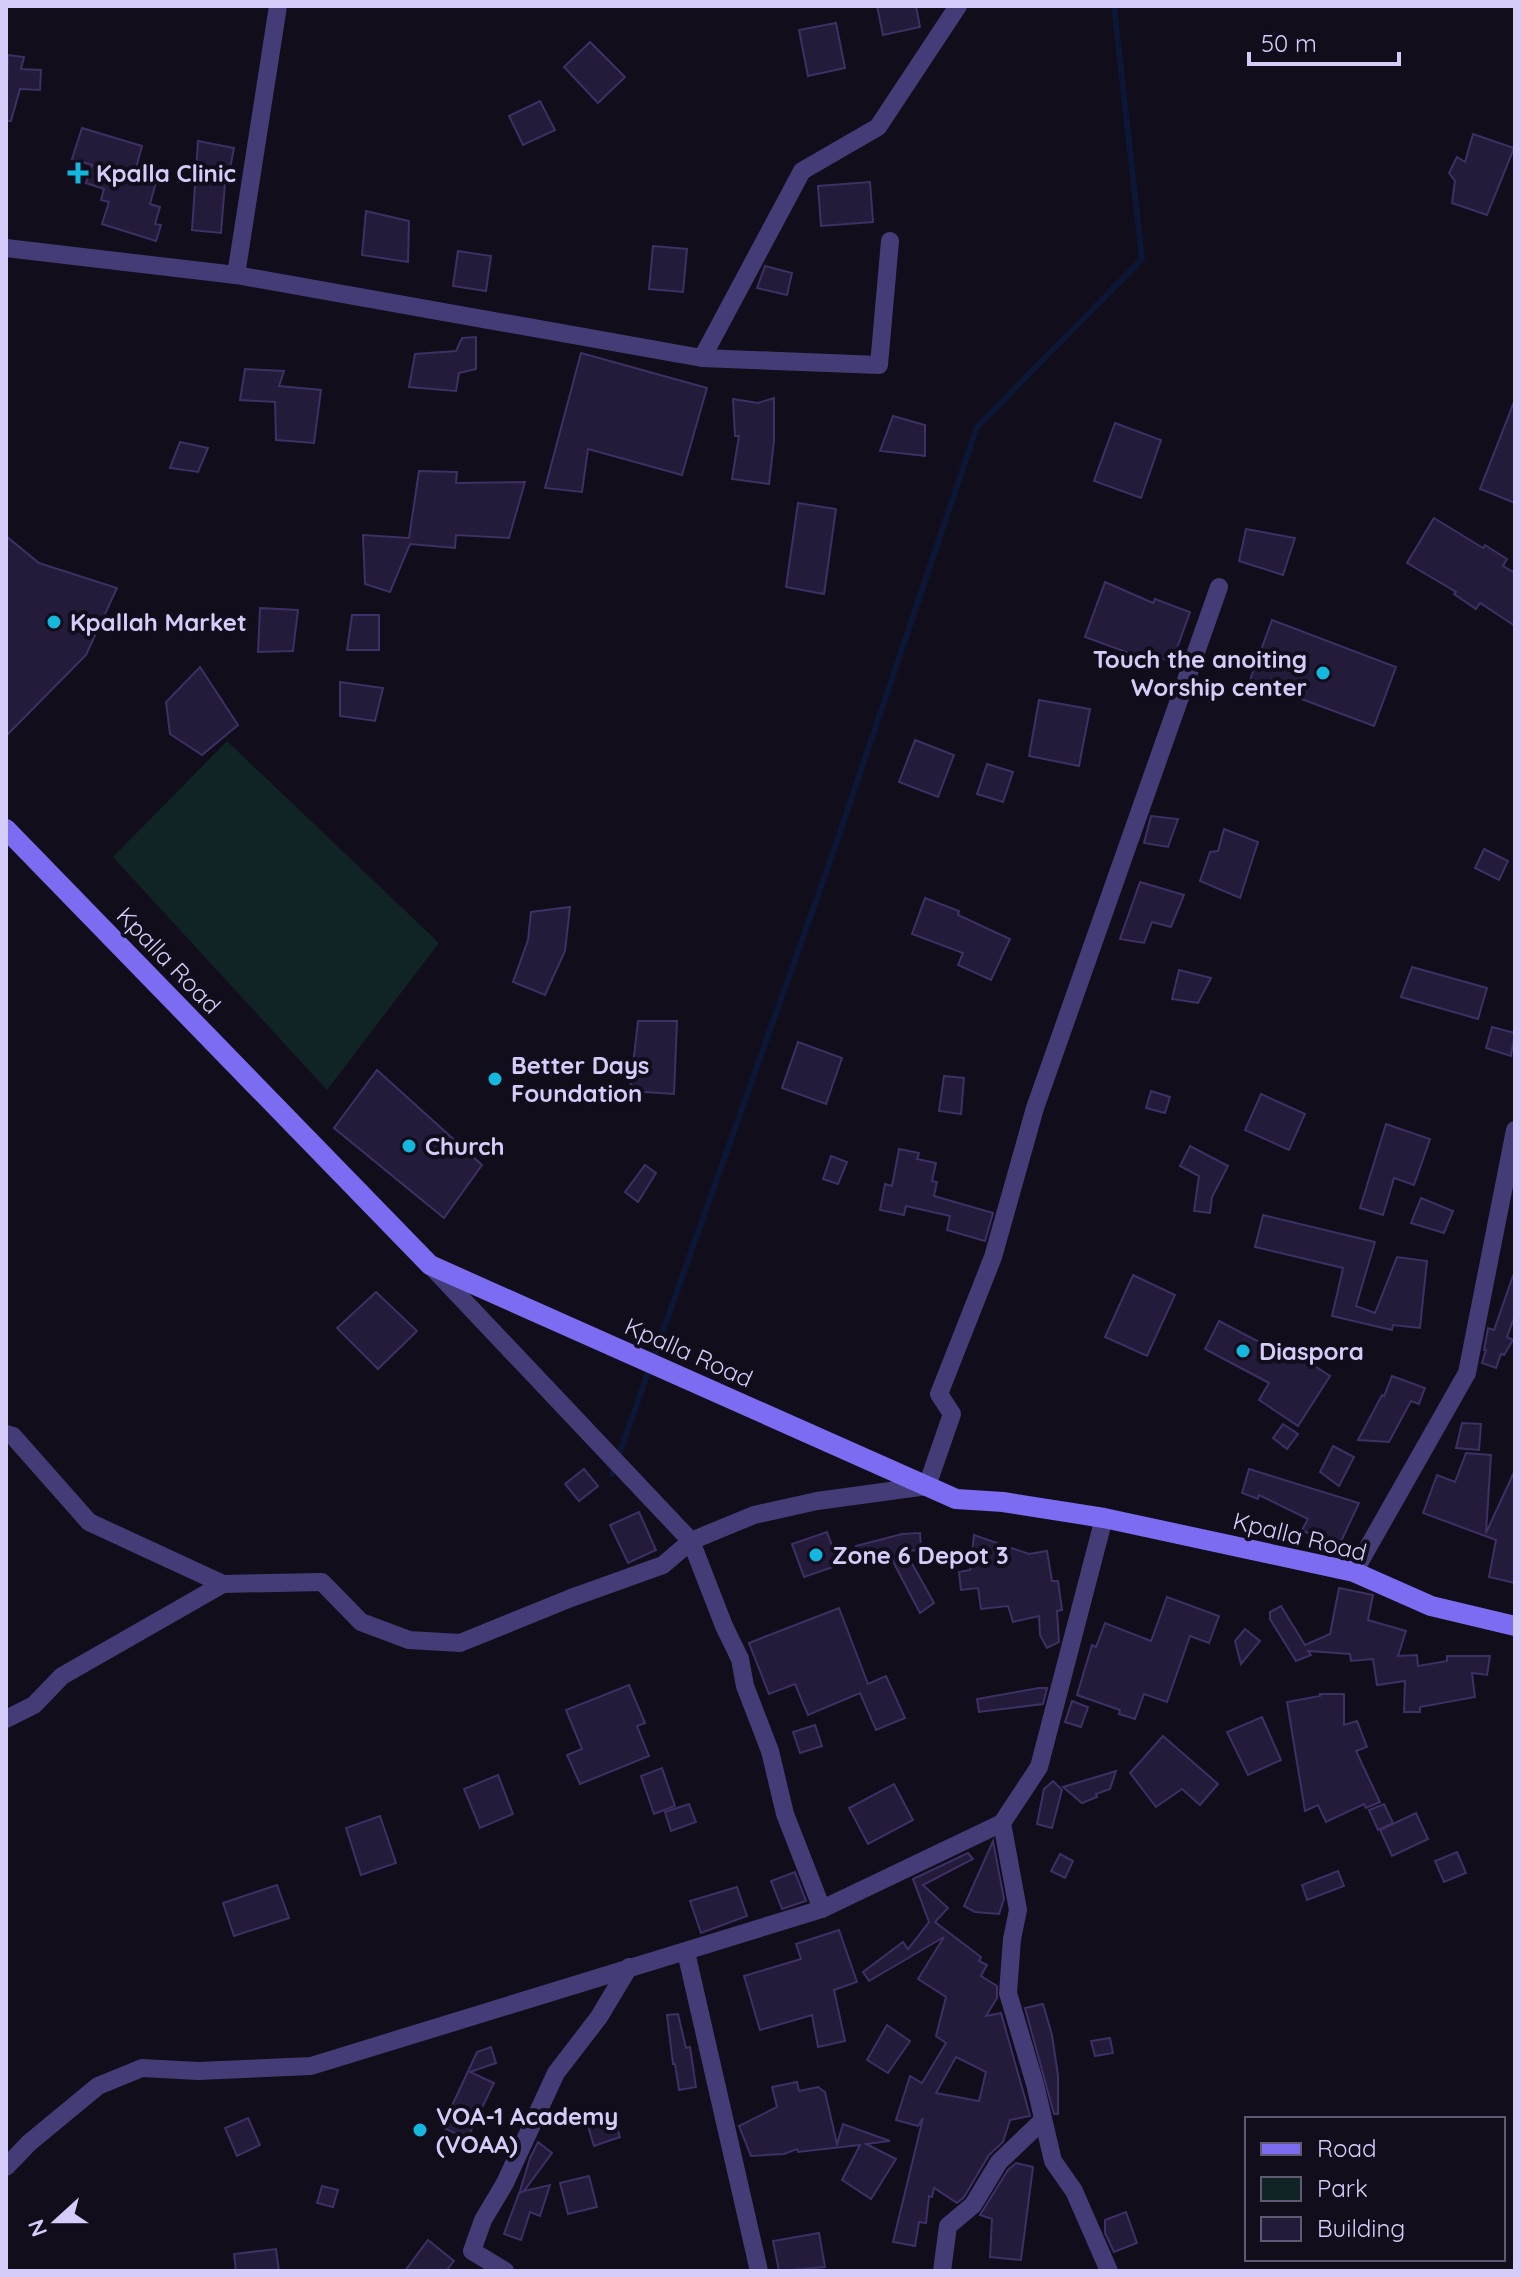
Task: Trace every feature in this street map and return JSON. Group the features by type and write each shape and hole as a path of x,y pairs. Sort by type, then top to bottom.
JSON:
{"street":[{"path":"236,275 278,6"},
{"path":"702,358 802,171 878,127 958,6"},
{"path":"6,248 236,275 702,358 879,365 890,241"},
{"path":"6,1434 13,1436 89,1522 223,1584 322,1582 361,1622 409,1640 460,1643 663,1565 691,1541 754,1515 817,1501 927,1486 952,1414 939,1394 993,1257 1035,1108 1219,587"},
{"name":"Kpalla Road","path":"6,829 430,1265 956,1499 1003,1502 1104,1518 1354,1572 1431,1606 1515,1626"},
{"path":"1354,1572 1467,1373 1515,1130"},
{"path":"430,1265 691,1541 740,1659 745,1686 770,1751 785,1814 822,1909"},
{"path":"6,2167 29,2143 98,2086 142,2068 198,2071 311,2066 822,1909 1002,1823 1039,1767 1104,1518"},
{"path":"6,1719 34,1705 62,1676 223,1584"},
{"path":"1002,1823 1018,1910 1012,1939 1008,1993 1053,2161 1074,2191 1109,2271"},
{"path":"686,1952 759,2271"},
{"path":"505,2271 472,2251 483,2220 505,2183 556,2073 599,2017 629,1967"},
{"path":"942,2271 948,2226 973,2205 999,2162 1043,2120"}],"green space":[{"path":"227,741 439,943 327,1090 113,857"}],"building":[{"path":"877,6 916,6 920,27 883,35"},
{"path":"836,23 845,68 808,76 799,30"},
{"path":"590,42 625,77 598,103 564,67"},
{"path":"8,55 24,57 21,69 41,70 40,90 20,89 11,121 6,121"},
{"path":"540,101 555,130 523,145 509,116"},
{"name":"Kpalla Clinic","path":"82,128 142,146 136,168 158,175 150,204 160,207 155,224 161,225 156,241 102,224 109,202 101,200 104,189 86,183 92,165 72,159"},
{"path":"1473,134 1514,148 1487,215 1452,203 1455,181 1449,173 1457,157 1465,162"},
{"path":"198,141 234,148 225,183 221,233 192,230"},
{"path":"870,182 873,222 821,226 818,186"},
{"path":"366,211 409,221 408,262 362,255"},
{"path":"653,246 687,249 683,292 649,289"},
{"path":"458,251 491,256 486,291 453,286"},
{"path":"765,266 792,273 787,295 757,288"},
{"path":"476,337 476,369 459,373 456,391 409,387 415,354 456,351 462,338"},
{"path":"581,353 707,388 682,475 588,449 582,492 545,488"},
{"path":"245,369 284,371 279,386 321,390 314,443 276,440 275,402 240,400"},
{"path":"774,398 774,441 769,484 732,479 739,436 735,436 733,399 758,403"},
{"path":"1515,403 1515,503 1480,489"},
{"path":"893,416 925,425 925,456 880,451"},
{"path":"1115,423 1161,440 1141,498 1094,481"},
{"path":"180,442 208,448 198,472 170,468"},
{"path":"419,471 457,472 456,483 525,482 509,538 456,535 455,548 410,544 390,592 365,584 363,535 409,538"},
{"path":"798,503 836,509 824,594 786,587"},
{"path":"1434,518 1507,559 1503,566 1515,573 1515,626 1480,603 1476,609 1454,594 1456,592 1407,563"},
{"path":"1246,529 1295,538 1283,575 1239,561"},
{"name":"Kpallah Market","path":"6,536 39,563 117,588 86,655 6,736"},
{"path":"1105,582 1153,603 1155,599 1190,612 1172,662 1155,656 1153,662 1085,637"},
{"path":"260,608 298,610 293,651 258,652"},
{"path":"352,615 379,615 379,650 347,650"},
{"name":"Touch the anoiting Worship center","path":"1272,620 1396,667 1374,726 1250,680"},
{"path":"200,667 238,725 202,755 170,734 166,702"},
{"path":"340,682 383,688 375,721 340,716"},
{"path":"1039,700 1090,709 1079,766 1029,756"},
{"path":"915,740 954,755 938,797 899,782"},
{"path":"987,764 1013,772 1003,802 977,794"},
{"path":"1151,816 1178,819 1168,847 1144,843"},
{"path":"1224,829 1258,842 1240,898 1200,881 1210,852 1218,851"},
{"path":"1484,849 1508,861 1499,880 1475,868"},
{"path":"1140,882 1184,895 1171,927 1152,922 1144,943 1120,939"},
{"path":"925,898 959,911 958,915 1010,939 991,980 958,965 963,953 912,934"},
{"path":"570,907 565,951 545,995 513,982 528,940 531,912"},
{"path":"1412,967 1487,988 1478,1019 1401,997"},
{"path":"1179,970 1211,978 1198,1003 1172,999"},
{"path":"638,1021 677,1021 674,1094 630,1091"},
{"path":"1492,1027 1515,1033 1511,1056 1486,1048"},
{"path":"798,1042 842,1058 826,1104 782,1088"},
{"name":"Church","path":"377,1070 482,1165 444,1218 334,1128"},
{"path":"944,1076 964,1078 961,1114 939,1111"},
{"path":"1151,1091 1170,1097 1165,1113 1146,1108"},
{"path":"1261,1094 1305,1114 1289,1150 1245,1130"},
{"path":"1386,1124 1430,1139 1414,1185 1394,1178 1383,1215 1360,1208"},
{"path":"1190,1146 1228,1166 1212,1197 1210,1213 1194,1211 1199,1176 1180,1166"},
{"path":"899,1149 919,1153 917,1159 936,1163 932,1181 937,1182 934,1196 993,1213 985,1241 947,1230 950,1216 906,1206 904,1215 880,1210 885,1184 892,1186"},
{"path":"831,1156 847,1162 838,1184 823,1179"},
{"path":"645,1165 656,1173 638,1202 625,1192"},
{"path":"1421,1198 1453,1211 1444,1233 1411,1223"},
{"path":"1263,1215 1375,1242 1356,1306 1375,1313 1397,1257 1427,1261 1420,1328 1393,1325 1392,1330 1332,1316 1343,1268 1255,1247"},
{"path":"1133,1275 1175,1295 1147,1356 1105,1337"},
{"path":"1513,1276 1515,1315 1507,1337 1513,1340 1504,1355 1501,1354 1496,1368 1482,1363 1488,1328 1494,1330"},
{"path":"376,1292 417,1331 378,1369 337,1328"},
{"path":"1219,1321 1286,1356 1290,1350 1330,1376 1298,1426 1259,1400 1269,1383 1205,1349"},
{"path":"1392,1376 1425,1388 1419,1404 1411,1401 1389,1442 1358,1440 1384,1396"},
{"path":"1462,1423 1481,1424 1479,1450 1456,1448"},
{"path":"1283,1424 1298,1434 1287,1449 1273,1438"},
{"path":"1333,1446 1354,1457 1339,1486 1320,1472"},
{"path":"1466,1453 1491,1455 1486,1533 1515,1470 1515,1583 1489,1577 1496,1540 1423,1513 1437,1475 1455,1482"},
{"path":"584,1469 598,1486 579,1501 565,1484"},
{"path":"1249,1469 1359,1503 1336,1552 1313,1541 1315,1537 1302,1530 1308,1519 1259,1495 1258,1499 1242,1493"},
{"path":"639,1512 656,1550 628,1563 610,1525"},
{"name":"Zone 6 Depot 3","path":"827,1532 839,1565 804,1577 792,1544"},
{"path":"920,1533 921,1550 905,1551 934,1603 920,1613 889,1554 857,1554 856,1546 902,1534"},
{"path":"974,1535 1029,1554 1047,1551 1052,1581 1058,1581 1062,1610 1057,1611 1059,1642 1047,1648 1040,1635 1039,1616 1013,1622 1008,1606 981,1609 978,1588 961,1590 959,1572 970,1570"},
{"path":"1339,1588 1373,1595 1368,1620 1406,1631 1398,1656 1417,1655 1418,1666 1447,1661 1447,1656 1490,1656 1487,1675 1472,1673 1475,1697 1420,1707 1420,1712 1404,1712 1405,1681 1377,1685 1373,1659 1351,1661 1350,1654 1308,1651 1311,1655 1296,1661 1270,1619 1270,1612 1281,1606 1305,1645 1330,1634"},
{"path":"1167,1597 1219,1616 1209,1643 1190,1636 1167,1702 1144,1694 1135,1719 1119,1714 1120,1710 1077,1695 1092,1645 1096,1647 1105,1623 1151,1641"},
{"path":"839,1608 868,1684 886,1676 905,1718 876,1730 860,1693 808,1715 795,1684 769,1694 749,1643"},
{"path":"1245,1629 1260,1641 1241,1664 1235,1641"},
{"path":"629,1685 645,1723 637,1726 649,1756 580,1784 567,1755 582,1749 566,1710"},
{"path":"1047,1688 1043,1704 979,1712 977,1699"},
{"path":"1320,1694 1344,1694 1344,1725 1357,1721 1367,1747 1356,1751 1380,1802 1366,1808 1364,1804 1326,1822 1318,1805 1305,1811 1287,1702"},
{"path":"1072,1701 1088,1707 1081,1727 1065,1722"},
{"path":"1262,1717 1281,1760 1248,1775 1227,1732"},
{"path":"815,1725 822,1746 800,1753 793,1732"},
{"path":"1163,1736 1218,1784 1200,1805 1182,1789 1156,1807 1130,1773"},
{"path":"662,1768 675,1806 654,1814 641,1776"},
{"path":"1116,1771 1110,1789 1082,1803 1063,1787"},
{"path":"498,1775 513,1814 480,1828 464,1789"},
{"path":"1053,1781 1062,1790 1052,1828 1037,1824 1044,1789"},
{"path":"894,1784 913,1820 868,1844 849,1808"},
{"path":"689,1804 696,1822 671,1831 665,1812"},
{"path":"1384,1804 1393,1823 1378,1830 1369,1810"},
{"path":"1416,1813 1428,1839 1392,1856 1380,1830"},
{"path":"380,1816 396,1863 361,1875 346,1828"},
{"path":"993,1841 1004,1899 999,1914 975,1912 964,1906"},
{"path":"1457,1852 1466,1873 1444,1882 1435,1861"},
{"path":"968,1853 973,1859 923,1885 948,1908 935,1922 981,1957 979,1961 987,1965 981,1976 997,1986 997,1998 986,2016 1001,2013 1030,2116 1010,2120 1003,2142 989,2155 964,2197 957,2203 934,2188 932,2197 929,2196 926,2223 919,2222 915,2246 893,2242 923,2118 918,2126 896,2120 910,2076 922,2083 946,2043 936,2036 946,1997 918,1979 944,1937 869,1981 863,1972 903,1942 908,1949 929,1922 913,1879","holes":["956,2057 986,2072 979,2101 936,2093"]},
{"path":"1060,1854 1073,1861 1065,1878 1051,1871"},
{"path":"1338,1871 1344,1886 1307,1900 1302,1885"},
{"path":"795,1872 806,1901 782,1909 771,1881"},
{"path":"277,1885 289,1918 234,1936 223,1903"},
{"path":"737,1887 747,1916 701,1933 690,1901"},
{"path":"839,1930 857,1982 834,1990 845,2041 818,2047 812,2015 760,2030 744,1976 801,1959 796,1944"},
{"path":"1043,2004 1058,2075 1058,2114 1054,2114 1025,2008"},
{"path":"678,2014 686,2048 690,2047 696,2087 679,2090 667,2015"},
{"path":"887,2025 910,2041 888,2073 867,2060"},
{"path":"1110,2038 1113,2053 1095,2056 1091,2041"},
{"path":"491,2047 496,2063 470,2072 494,2083 467,2139 442,2127 477,2052"},
{"path":"797,2082 799,2091 818,2087 825,2092 837,2144 843,2124 890,2141 866,2144 896,2159 871,2199 842,2180 860,2145 751,2156 739,2126 777,2107 772,2087"},
{"path":"248,2118 260,2145 237,2156 225,2128"},
{"path":"614,2118 620,2137 594,2146 588,2126"},
{"path":"538,2142 552,2153 524,2191 550,2185 540,2216 530,2212 521,2240 504,2234"},
{"path":"1016,2163 1033,2167 1021,2260 990,2257 992,2219 980,2215 1008,2170"},
{"path":"589,2176 597,2207 568,2214 560,2183"},
{"path":"322,2186 338,2190 333,2207 317,2203"},
{"path":"1126,2212 1137,2243 1114,2252 1105,2233 1105,2220"},
{"path":"819,2233 825,2267 779,2271 773,2241"},
{"path":"428,2240 454,2261 446,2271 405,2271"},
{"path":"276,2249 279,2271 236,2271 234,2254"}],"waterway":[{"path":"612,1474 833,853 977,427 1142,259 1114,6"}],"place":[{"name":"Kpalla Clinic","path":"78,173"},
{"name":"Kpallah Market","path":"54,622"},
{"name":"Touch the anoiting Worship center","path":"1323,673"},
{"name":"Better Days Foundation","path":"495,1079"},
{"name":"Church","path":"409,1146"},
{"name":"Diaspora","path":"1243,1351"},
{"name":"Zone 6 Depot 3","path":"816,1555"},
{"name":"VOA-1 Academy (VOAA)","path":"420,2130"}]}
